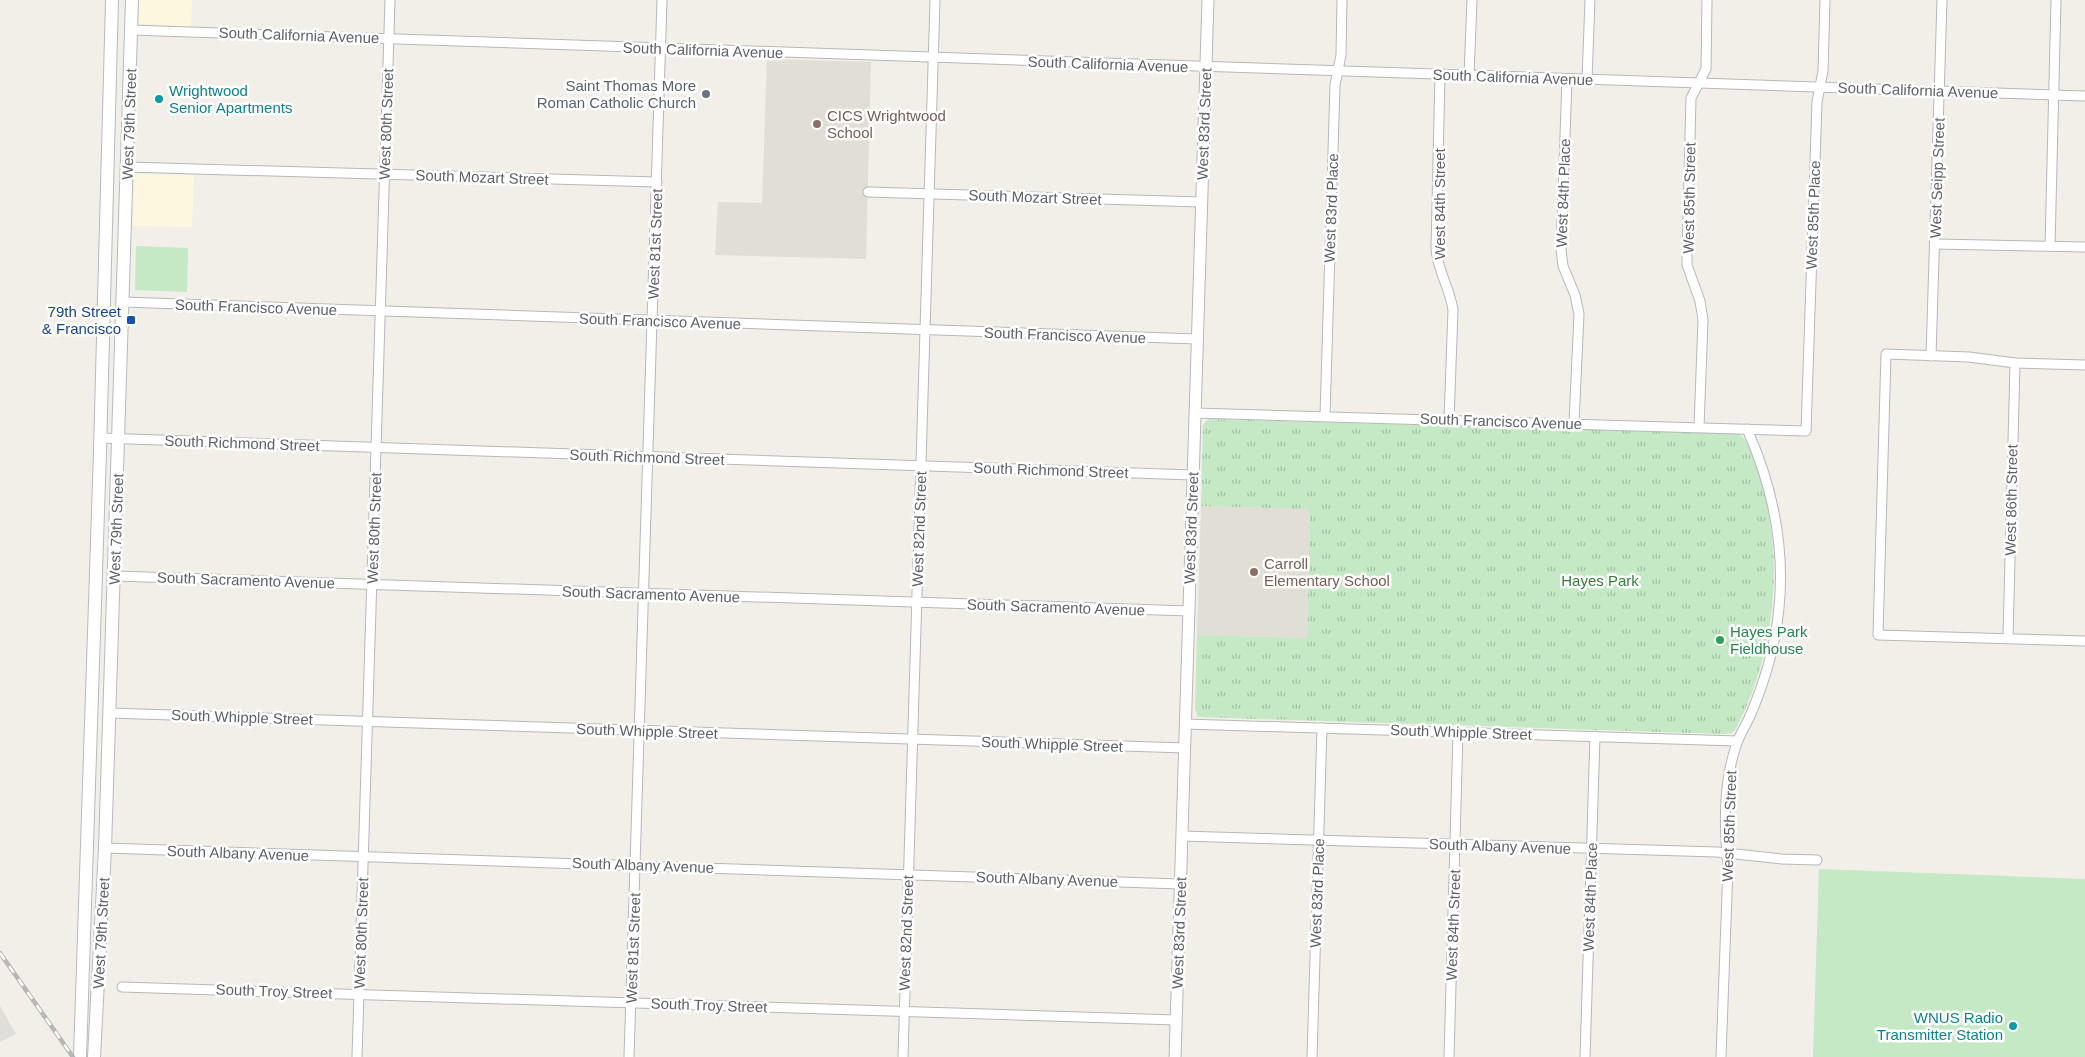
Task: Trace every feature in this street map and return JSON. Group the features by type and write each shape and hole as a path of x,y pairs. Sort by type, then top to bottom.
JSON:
{"main road":[{"name":"West 79th Street","path":"80,1057 112,0"},
{"name":"West 79th Street","path":"94,1057 110,713 132,0"}],"street":[{"name":"West 80th Street","path":"357,1057 390,0"},
{"name":"West 81st Street","path":"629,1057 662,0"},
{"name":"West 82nd Street","path":"903,1057 935,0"},
{"name":"West 83rd Street","path":"1175,1057 1208,0"},
{"name":"West 83rd Place","path":"1325,416 1335,85 1341,56 1342,0"},
{"path":"1469,76 1472,0"},
{"path":"1587,80 1590,0"},
{"name":"West 85th Street","path":"1699,427 1703,320 1700,301 1687,265 1687,254 1691,98 1706,69 1707,0"},
{"name":"West 85th Place","path":"1806,431 1817,102 1823,71 1825,0"},
{"name":"West Seipp Street","path":"1931,356 1942,0"},
{"path":"2050,246 2056,0"},
{"name":"South California Avenue","path":"131,30 2085,96"},
{"name":"West 84th Street","path":"1440,75 1436,248 1438,266 1452,302 1453,310 1449,420"},
{"name":"West 84th Place","path":"1567,79 1561,250 1563,266 1575,294 1579,314 1574,423"},
{"name":"South Mozart Street","path":"127,167 656,182"},
{"name":"South Mozart Street","path":"868,192 1202,202"},
{"path":"1935,244 2085,247"},
{"name":"South Francisco Avenue","path":"124,302 1197,339"},
{"path":"2085,365 2015,363 1968,357 1886,354 1878,635 2085,640"},
{"name":"West 86th Street","path":"2008,638 2015,363"},
{"name":"South Francisco Avenue","path":"1195,413 1806,431"},
{"name":"West 85th Street","path":"1721,1057 1728,867 1726,854 1727,786 1737,741 1750,715 1768,666 1777,625 1780,590 1781,565 1776,519 1759,456 1748,429"},
{"name":"South Richmond Street","path":"100,438 1193,475"},
{"name":"South Sacramento Avenue","path":"114,576 1189,611"},
{"name":"South Whipple Street","path":"110,713 1184,748"},
{"name":"South Whipple Street","path":"1185,724 1737,741"},
{"name":"West 83rd Place","path":"1312,1057 1322,728"},
{"name":"West 84th Street","path":"1449,1057 1458,732"},
{"name":"West 84th Place","path":"1585,1057 1595,736"},
{"name":"South Albany Avenue","path":"1182,836 1726,854 1817,860"},
{"name":"South Albany Avenue","path":"105,848 1180,884"},
{"name":"South Troy Street","path":"122,987 1176,1020"}],"shaded area":[{"path":"139,0 192,0 191,27 139,24"},
{"name":"CICS Wrightwood School","path":"767,59 871,62 866,259 715,255 718,202 762,203"},
{"path":"134,174 194,175 192,227 133,226"},
{"name":"Carroll Elementary School","path":"1201,506 1310,509 1307,638 1197,635"},
{"path":"0,1006 16,1034 0,1042"}],"green space":[{"path":"136,246 188,248 187,292 135,290"},
{"name":"Hayes Park","path":"1208,419 1739,434 1743,437 1751,451 1767,503 1774,569 1768,637 1760,669 1749,700 1735,730 1732,733 1723,734 1198,717 1195,709 1197,635 1307,638 1310,509 1201,506 1203,425"},
{"path":"1819,869 2085,879 2085,1057 1813,1057"}],"railway":[{"path":"0,953 73,1057"}],"place":[{"name":"Saint Thomas More Roman Catholic Church","path":"706,94"},
{"name":"Wrightwood Senior Apartments","path":"159,99"},
{"name":"CICS Wrightwood School","path":"817,124"},
{"name":"79th Street & Francisco","path":"131,320"},
{"name":"Carroll Elementary School","path":"1254,572"},
{"name":"Hayes Park Fieldhouse","path":"1720,640"},
{"name":"WNUS Radio Transmitter Station","path":"2013,1026"}]}
